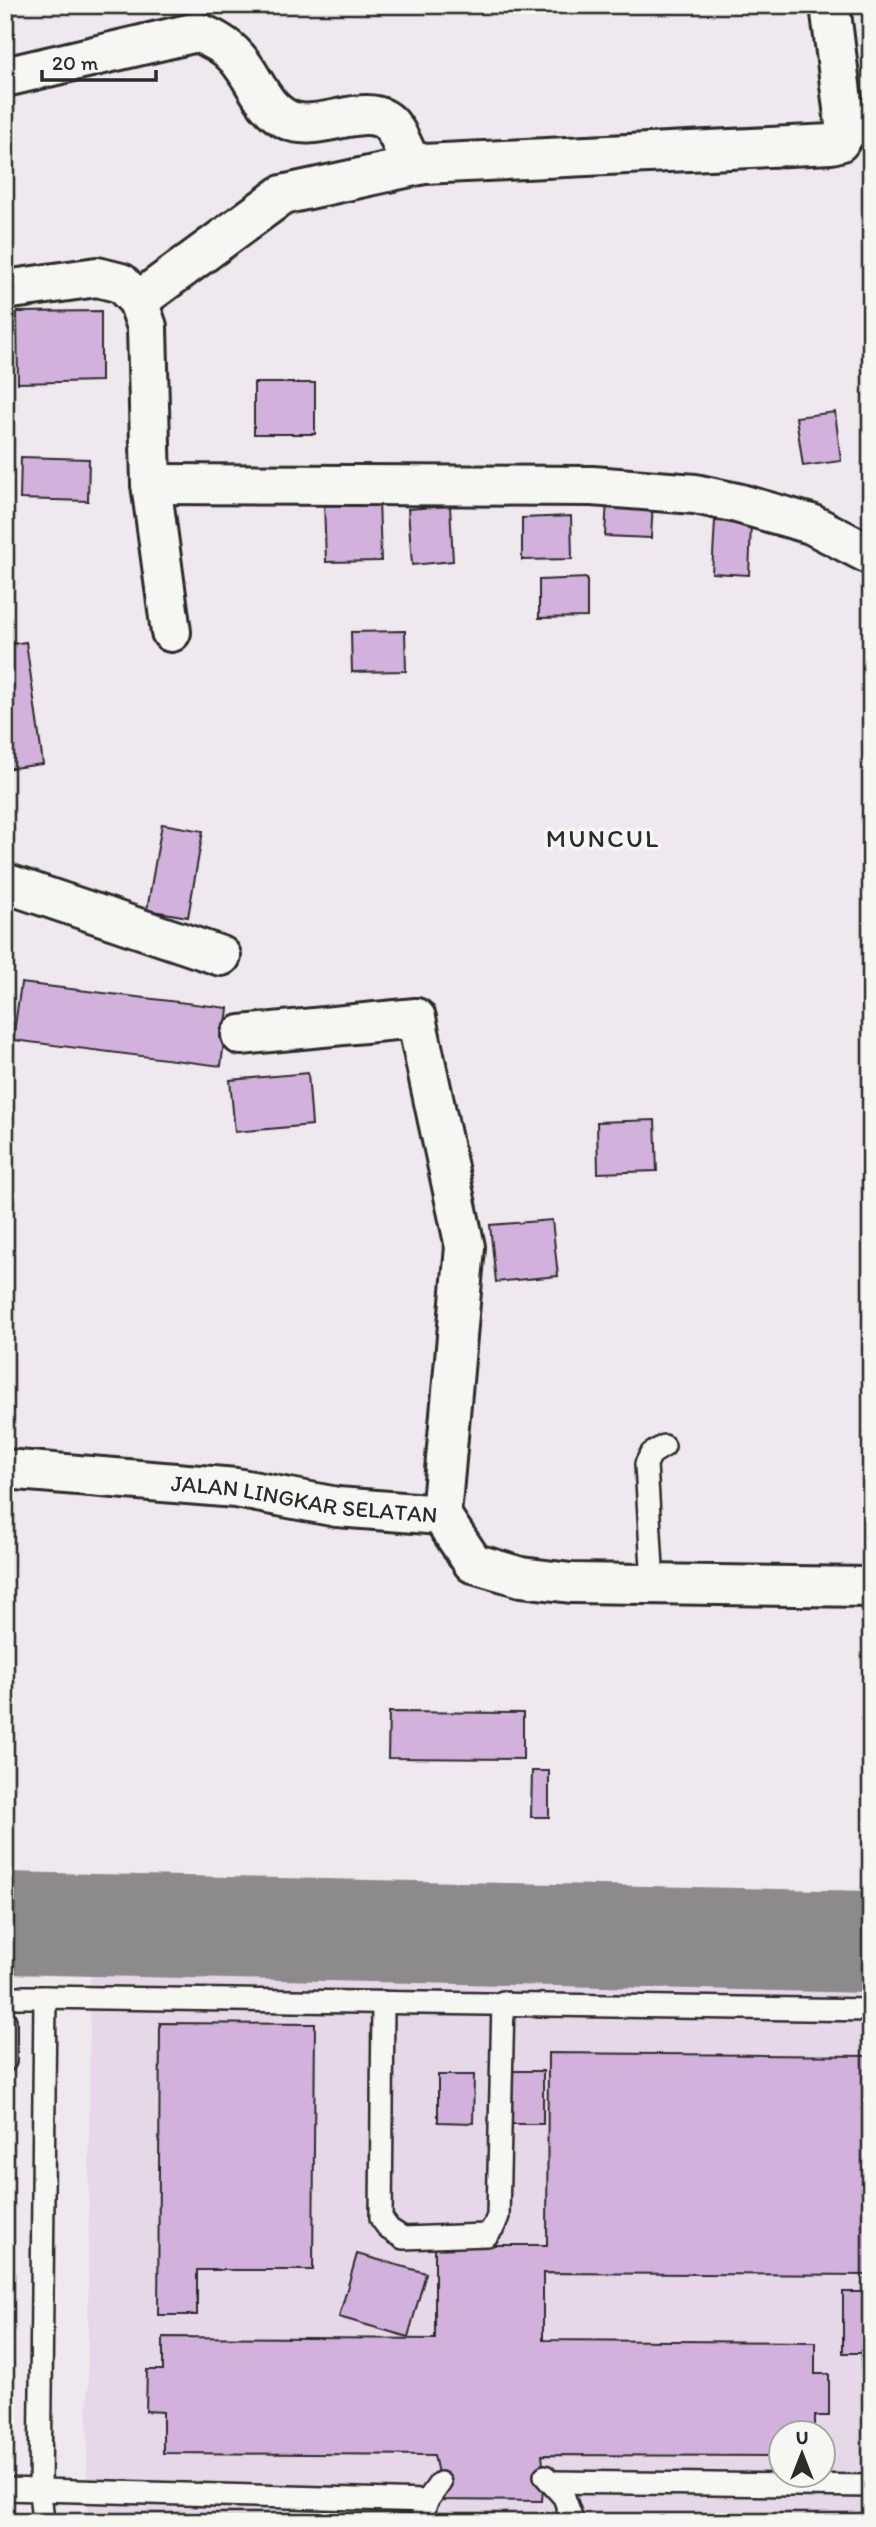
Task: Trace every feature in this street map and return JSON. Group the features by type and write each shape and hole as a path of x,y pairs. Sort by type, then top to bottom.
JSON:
{"street":[{"path":"138,301 282,195 424,164 839,142 846,132 830,5"},
{"path":"5,77 197,33 219,41 238,59 270,107 289,120 314,124 367,114 391,125 409,159 424,164"},
{"path":"5,289 97,277 121,283 138,301 147,327 151,484 171,632"},
{"path":"151,484 592,486 695,494 811,524 871,555"},
{"path":"5,883 221,956"},
{"path":"241,1035 416,1018 465,1247 442,1515"},
{"name":"JALAN LINGKAR SELATAN","path":"5,1469 236,1488 337,1507 442,1515 473,1563 521,1577 571,1583 871,1587"}],"lane":[{"path":"653,1585 646,1464 651,1454 664,1446"},
{"path":"5,1997 503,2002 871,2010"},
{"path":"43,2522 40,2491 45,1997"},
{"path":"383,2002 381,2218 389,2230 403,2238 487,2235 494,2226 498,2216 503,2002"},
{"path":"5,2021 5,2061"},
{"path":"573,2522 564,2497 548,2479 871,2486"},
{"path":"420,2522 427,2501 440,2483"},
{"path":"5,2489 427,2501"}],"shaded area":[{"path":"90,1971 871,1984 871,2522 87,2518"}],"building":[{"path":"101,311 101,381 18,383 17,312"},
{"path":"254,383 315,383 315,434 254,434"},
{"path":"835,412 841,461 803,466 796,417"},
{"path":"21,457 89,459 88,501 20,499"},
{"path":"379,499 381,561 326,562 324,501"},
{"path":"607,499 653,502 651,538 605,536"},
{"path":"450,506 453,561 412,565 408,509"},
{"path":"571,516 572,559 522,560 522,518"},
{"path":"715,521 751,523 749,575 712,573"},
{"path":"587,578 587,617 539,618 539,580"},
{"path":"405,631 406,671 352,672 351,632"},
{"path":"26,642 43,764 5,769 5,645"},
{"path":"162,824 203,831 188,917 147,910"},
{"path":"21,983 228,1008 221,1066 13,1040"},
{"path":"308,1073 312,1125 235,1132 230,1080"},
{"path":"655,1120 657,1171 598,1173 597,1122"},
{"path":"552,1220 558,1276 496,1282 490,1225"},
{"path":"389,1712 523,1713 523,1759 388,1758"},
{"path":"532,1771 549,1771 549,1817 531,1817"},
{"path":"160,2023 315,2024 313,2270 197,2270 197,2315 158,2315"},
{"path":"548,2053 871,2056 871,2275 543,2273 543,2340 815,2342 815,2374 829,2374 829,2416 768,2418 768,2456 542,2455 542,2501 434,2500 440,2483 434,2455 163,2453 163,2412 146,2411 147,2370 163,2370 163,2337 435,2339 435,2245 547,2245"},
{"path":"511,2071 543,2071 543,2124 511,2124"},
{"path":"438,2075 474,2075 473,2123 438,2122"},
{"path":"357,2254 426,2273 408,2337 339,2317"},
{"path":"843,2292 871,2292 871,2353 843,2353"}],"taxiway":[{"path":"5,1923 871,1942"}],"district":[{"name":"MUNCUL","path":"603,838"}]}
